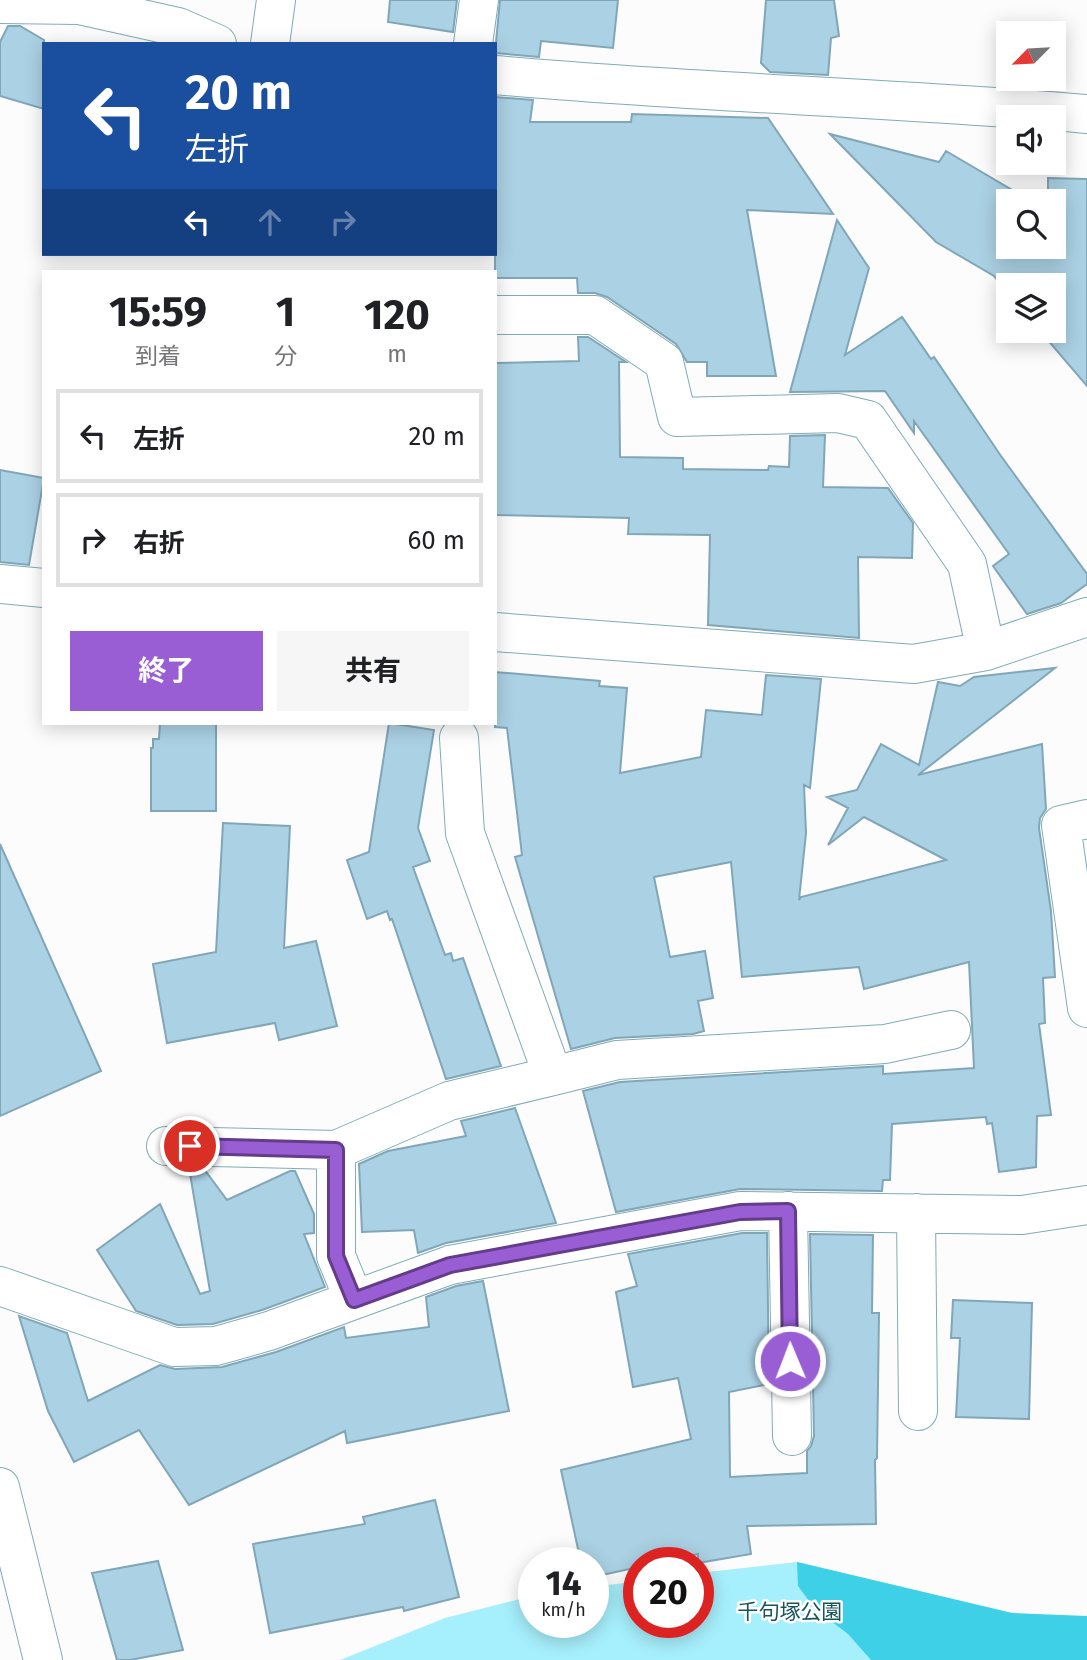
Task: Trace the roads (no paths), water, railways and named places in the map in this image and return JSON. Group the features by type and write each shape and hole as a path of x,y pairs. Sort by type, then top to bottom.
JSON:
{"street":[{"path":"270,42 276,0"},
{"path":"473,42 479,0"},
{"path":"0,4 79,2 178,27 213,42"},
{"path":"497,75 569,82 983,105 1087,114"},
{"path":"497,315 595,315 664,362 677,417 838,413 868,420 967,564 986,651"},
{"path":"0,584 42,588"},
{"path":"497,632 914,664 986,651 1087,617"},
{"path":"459,738 465,833 553,1076"},
{"path":"1087,819 1061,825 1087,1009"},
{"path":"166,1146 336,1150 449,1101 617,1060 885,1044 951,1030"},
{"path":"336,1150 336,1256 354,1300"},
{"path":"0,1286 174,1347 216,1346 269,1331 450,1265 740,1212 1022,1215 1087,1205"},
{"path":"788,1211 792,1436"},
{"path":"916,1213 918,1411"},
{"path":"0,1489 43,1660"}],"park label":[{"name":"千句塚公園","path":"790,1612"}]}
